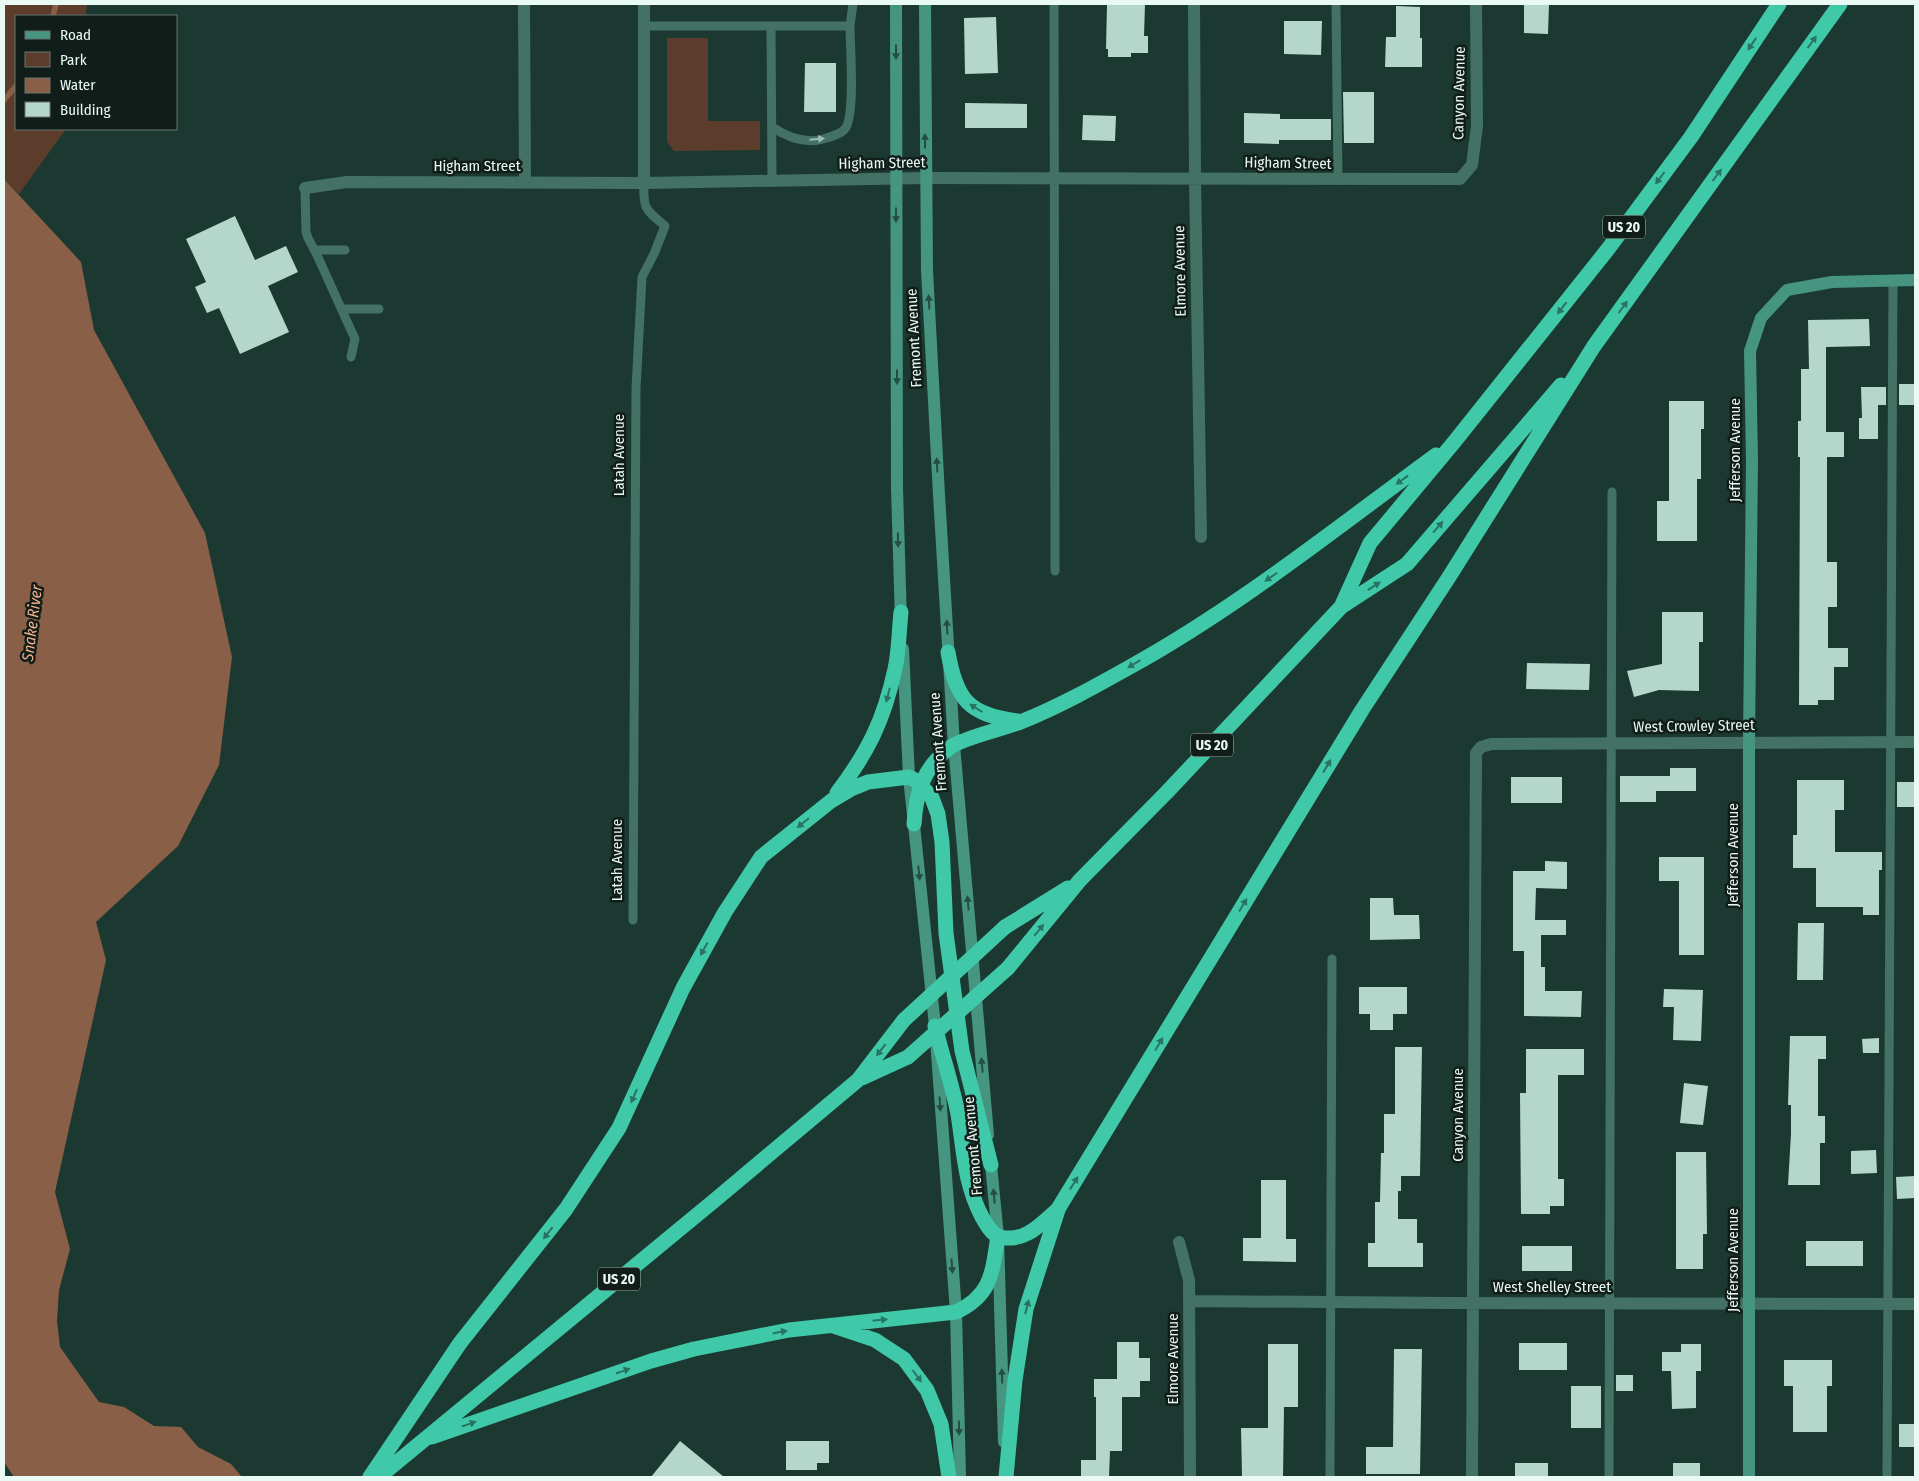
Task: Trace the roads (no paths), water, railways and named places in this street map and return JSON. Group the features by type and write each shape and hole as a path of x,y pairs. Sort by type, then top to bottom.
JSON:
{"highway":[{"name":"US 20","path":"1341,607 1370,543 1455,441 1632,217 1691,137 1779,4"},
{"name":"US 20","path":"858,1080 908,1057 1008,968 1080,880 1167,792 1341,607 1407,564 1594,346 1840,4"},
{"path":"1005,1477 1014,1380 1026,1309 1058,1209 1362,710 1449,577 1594,346"},
{"path":"370,1477 460,1343 566,1209 619,1128 683,988 725,912 761,857 831,801 851,789 868,782 915,781 954,746 1022,721 1058,705 1130,667 1274,576 1304,551 1455,441"},
{"path":"831,801 859,764 872,740 885,707 895,668 901,612"},
{"path":"948,652 952,676 960,694 970,705 979,711 998,718 1022,721"},
{"path":"914,824 915,781"},
{"path":"915,781 932,798 938,814 942,842 946,933 962,1051 991,1165"},
{"name":"US 20","path":"378,1477 858,1080 904,1020 1005,927 1080,880"},
{"path":"935,1026 958,1113 967,1179 987,1226 998,1236 1016,1238 1030,1234 1058,1209"},
{"path":"423,1440 651,1361 694,1349 789,1330 956,1312 972,1304 985,1290 993,1269 998,1236"},
{"path":"832,1325 875,1340 904,1359 927,1390 941,1424 948,1477"}],"street":[{"path":"524,4 525,182"},
{"name":"Latah Avenue","path":"644,4 644,183"},
{"name":"Fremont Avenue","path":"896,4 897,478 901,612 915,781"},
{"name":"Fremont Avenue","path":"925,4 927,270 954,746 998,1236 1005,1477"},
{"name":"Elmore Avenue","path":"1194,4 1201,537"},
{"name":"Canyon Avenue","path":"1460,179 1472,165 1477,126 1476,4"},
{"name":"Higham Street","path":"305,188 347,182 644,183 896,178 1460,179"},
{"name":"Jefferson Avenue","path":"1748,1477 1750,1305 1749,742 1752,460 1750,351 1761,318 1787,290 1832,282 1915,280"},
{"name":"West Crowley Street","path":"1476,753 1481,747 1491,744 1915,742"},
{"name":"Canyon Avenue","path":"1472,1477 1476,753"},
{"name":"Fremont Avenue","path":"914,824 935,1026 956,1312 960,1477"},
{"name":"Elmore Avenue","path":"1179,1242 1188,1280 1189,1301 1190,1477"},
{"name":"West Shelley Street","path":"1189,1301 1473,1304 1915,1304"}],"lane":[{"path":"772,127 785,136 800,140 818,140 831,137 845,130 849,122 851,108 850,26 853,4"},
{"path":"1054,4 1055,571"},
{"path":"1336,4 1338,180"},
{"path":"644,26 850,26"},
{"path":"771,26 772,181"},
{"name":"Latah Avenue","path":"633,920 636,388 642,277 654,254 664,226 652,216 644,204 644,183"},
{"path":"305,188 306,232 343,309 355,339 351,357"},
{"path":"314,250 345,250"},
{"path":"1887,1477 1893,280"},
{"path":"343,309 379,309"},
{"path":"1609,1477 1612,492"},
{"path":"1330,1477 1332,959"}],"water":[{"name":"Snake River","path":"4,179 81,262 94,330 205,533 232,657 219,765 178,846 96,922 106,960 55,1192 70,1249 59,1290 57,1321 60,1347 99,1402 124,1407 154,1426 181,1427 198,1447 231,1464 242,1477 14,1477 4,1462"}],"waterway":[{"path":"53,15 56,4"},
{"path":"4,100 15,87"}]}
